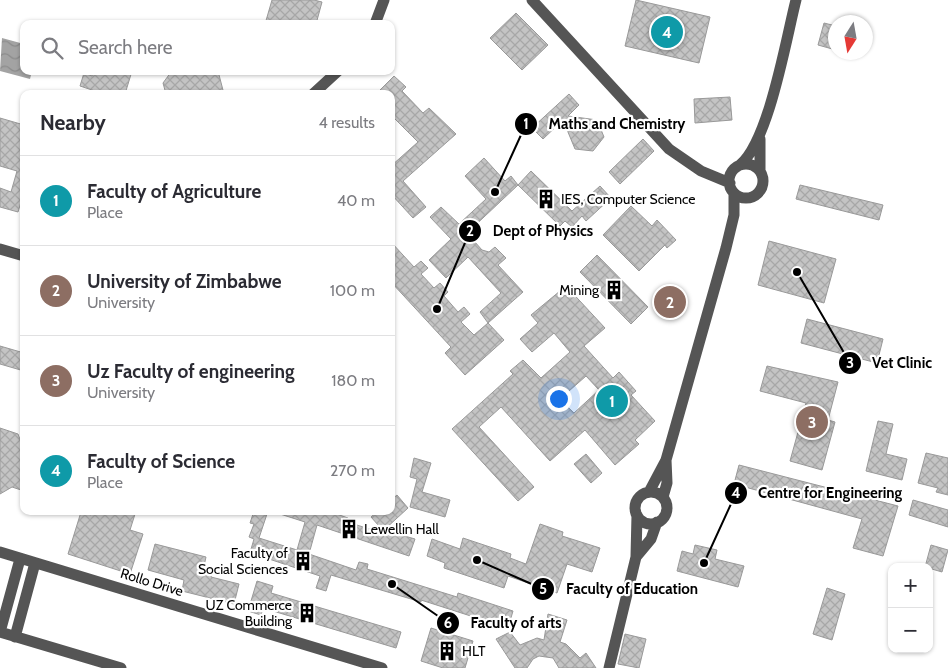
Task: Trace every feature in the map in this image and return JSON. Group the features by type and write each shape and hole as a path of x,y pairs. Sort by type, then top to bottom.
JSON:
{"street":[{"path":"376,20 384,0"},
{"path":"532,0 668,149 744,197 755,195"},
{"path":"609,668 636,558 637,515 635,506 638,498 649,492 666,460 734,214 730,177 752,152 761,130 774,91 796,0"},
{"path":"317,90 334,75"},
{"path":"726,248 743,209 762,187 760,171 761,130"},
{"path":"702,170 719,171 751,165 760,171"},
{"path":"0,249 20,255"},
{"path":"663,497 667,483 666,460"},
{"path":"636,558 651,540 657,522 666,513 666,503 663,497 658,493 649,492"},
{"path":"637,515 646,522 657,522"},
{"name":"Rollo Drive","path":"0,552 382,668"},
{"path":"20,559 0,632 121,668"},
{"path":"15,637 35,563"}],"water":[{"path":"2,38 20,43 20,75 31,75 30,79 0,71"}],"building":[{"path":"272,0 314,0 322,2 317,20 266,20"},
{"path":"636,0 710,17 699,63 625,46"},
{"path":"516,13 548,45 522,70 490,38"},
{"path":"824,23 828,24 828,48 818,45"},
{"path":"83,75 131,75 126,90 92,90 80,86"},
{"path":"169,75 219,75 223,90 165,90 163,83"},
{"path":"394,76 406,87 402,91 423,113 429,108 456,134 403,181 426,207 413,218 395,198 395,162 418,142 395,119 395,90 380,90"},
{"path":"569,94 579,105 568,116 597,120 604,137 593,151 575,149 563,120 543,139 532,128"},
{"path":"730,97 732,120 695,123 694,99"},
{"path":"0,118 20,124 20,205 18,212 0,207 0,188 11,192 17,171 0,166"},
{"path":"643,139 654,151 620,184 609,172"},
{"path":"484,158 505,181 511,176 518,185 467,233 482,250 489,252 495,247 506,258 498,265 523,292 488,323 480,312 501,293 468,257 446,278 429,260 451,239 430,217 441,207 459,224 486,199 465,176"},
{"name":"IES, Computer Science","path":"531,171 572,211 600,186 611,198 586,221 582,216 572,227 565,221 560,226 518,185"},
{"path":"800,185 883,205 879,220 796,199"},
{"path":"631,206 652,226 657,220 676,240 667,248 665,245 639,271 603,235"},
{"path":"769,241 836,259 824,303 758,285"},
{"path":"395,246 414,267 421,261 428,268 421,274 434,288 440,283 448,292 444,296 458,312 464,307 470,314 461,322 474,335 488,323 504,340 465,375 445,353 451,347 395,286"},
{"name":"Mining","path":"597,255 648,307 631,324 580,272"},
{"path":"566,286 605,328 584,346 613,378 619,372 636,391 631,395 655,421 635,440 639,444 615,465 585,430 550,461 501,407 479,427 534,487 518,501 452,429 513,374 510,371 523,360 541,378 570,352 554,333 532,352 520,339 538,323 531,315","holes":["586,376 599,390 574,413 560,399"]},
{"path":"807,319 883,339 877,363 801,343"},
{"path":"0,346 20,352 20,370 0,364"},
{"path":"767,366 838,382 828,420 835,422 822,470 790,461 806,403 760,391"},
{"path":"878,421 893,424 886,454 907,459 902,480 866,471"},
{"path":"0,428 18,434 20,439 20,490 12,487 0,494"},
{"path":"926,453 948,458 948,495 936,492 938,488 918,483"},
{"path":"586,454 602,473 591,483 574,464"},
{"path":"414,458 431,463 422,492 450,500 445,517 410,507 417,479 410,477"},
{"path":"739,465 898,506 883,556 853,548 862,519 734,484"},
{"path":"397,495 408,508 384,530 415,539 409,556 317,525 309,554 356,570 359,562 368,564 367,569 457,597 458,593 513,611 508,628 421,600 421,602 331,575 326,591 316,588 320,576 260,556 259,559 249,556 254,539 249,537 254,524 250,523 253,515 267,515 259,538 297,550 305,522 283,515 339,515 348,518 347,522 386,534 371,517 373,515 395,515 395,497"},
{"path":"913,500 948,510 948,527 909,515"},
{"path":"80,515 135,515 130,530 143,534 130,574 68,554"},
{"path":"540,524 563,532 562,536 600,548 592,572 567,564 557,593 508,576 504,588 444,568 445,563 427,556 432,539 460,549 463,538 511,554 510,558 526,564"},
{"path":"155,544 206,557 204,566 213,569 211,577 239,584 234,604 182,591 184,580 148,570"},
{"path":"695,545 717,550 715,559 744,566 738,587 677,571 682,551 693,554"},
{"path":"931,545 948,550 942,572 933,569 933,563 926,563"},
{"name":"UZ Commerce Building","path":"257,581 273,586 271,593 401,632 396,648 263,608 261,615 248,611"},
{"path":"827,588 845,594 832,640 813,634"},
{"path":"548,614 567,620 560,642 566,644 580,658 586,653 596,668 559,668 553,658 539,656 533,659 527,668 515,668 496,639 510,632 520,645 537,638 544,640"},
{"name":"HLT","path":"431,628 473,641 465,668 443,668 421,661"},
{"path":"625,634 646,639 639,668 618,664"}],"place":[{"name":"Faculty of Science","path":"667,32"},
{"name":"Maths and Chemistry","path":"495,192"},
{"name":"IES, Computer Science","path":"546,199"},
{"name":"Vet Clinic","path":"797,272"},
{"name":"Mining","path":"614,290"},
{"name":"University of Zimbabwe","path":"670,302"},
{"name":"Dept of Physics","path":"437,309"},
{"name":"Faculty of Agriculture","path":"612,401"},
{"name":"Uz Faculty of engineering","path":"812,422"},
{"name":"Lewellin Hall","path":"349,529"},
{"name":"Faculty of Education","path":"477,560"},
{"name":"Faculty of Social Sciences","path":"303,561"},
{"name":"Centre for Engineering","path":"704,563"},
{"name":"Faculty of arts","path":"392,584"},
{"name":"UZ Commerce Building","path":"307,613"},
{"name":"HLT","path":"447,651"}]}
